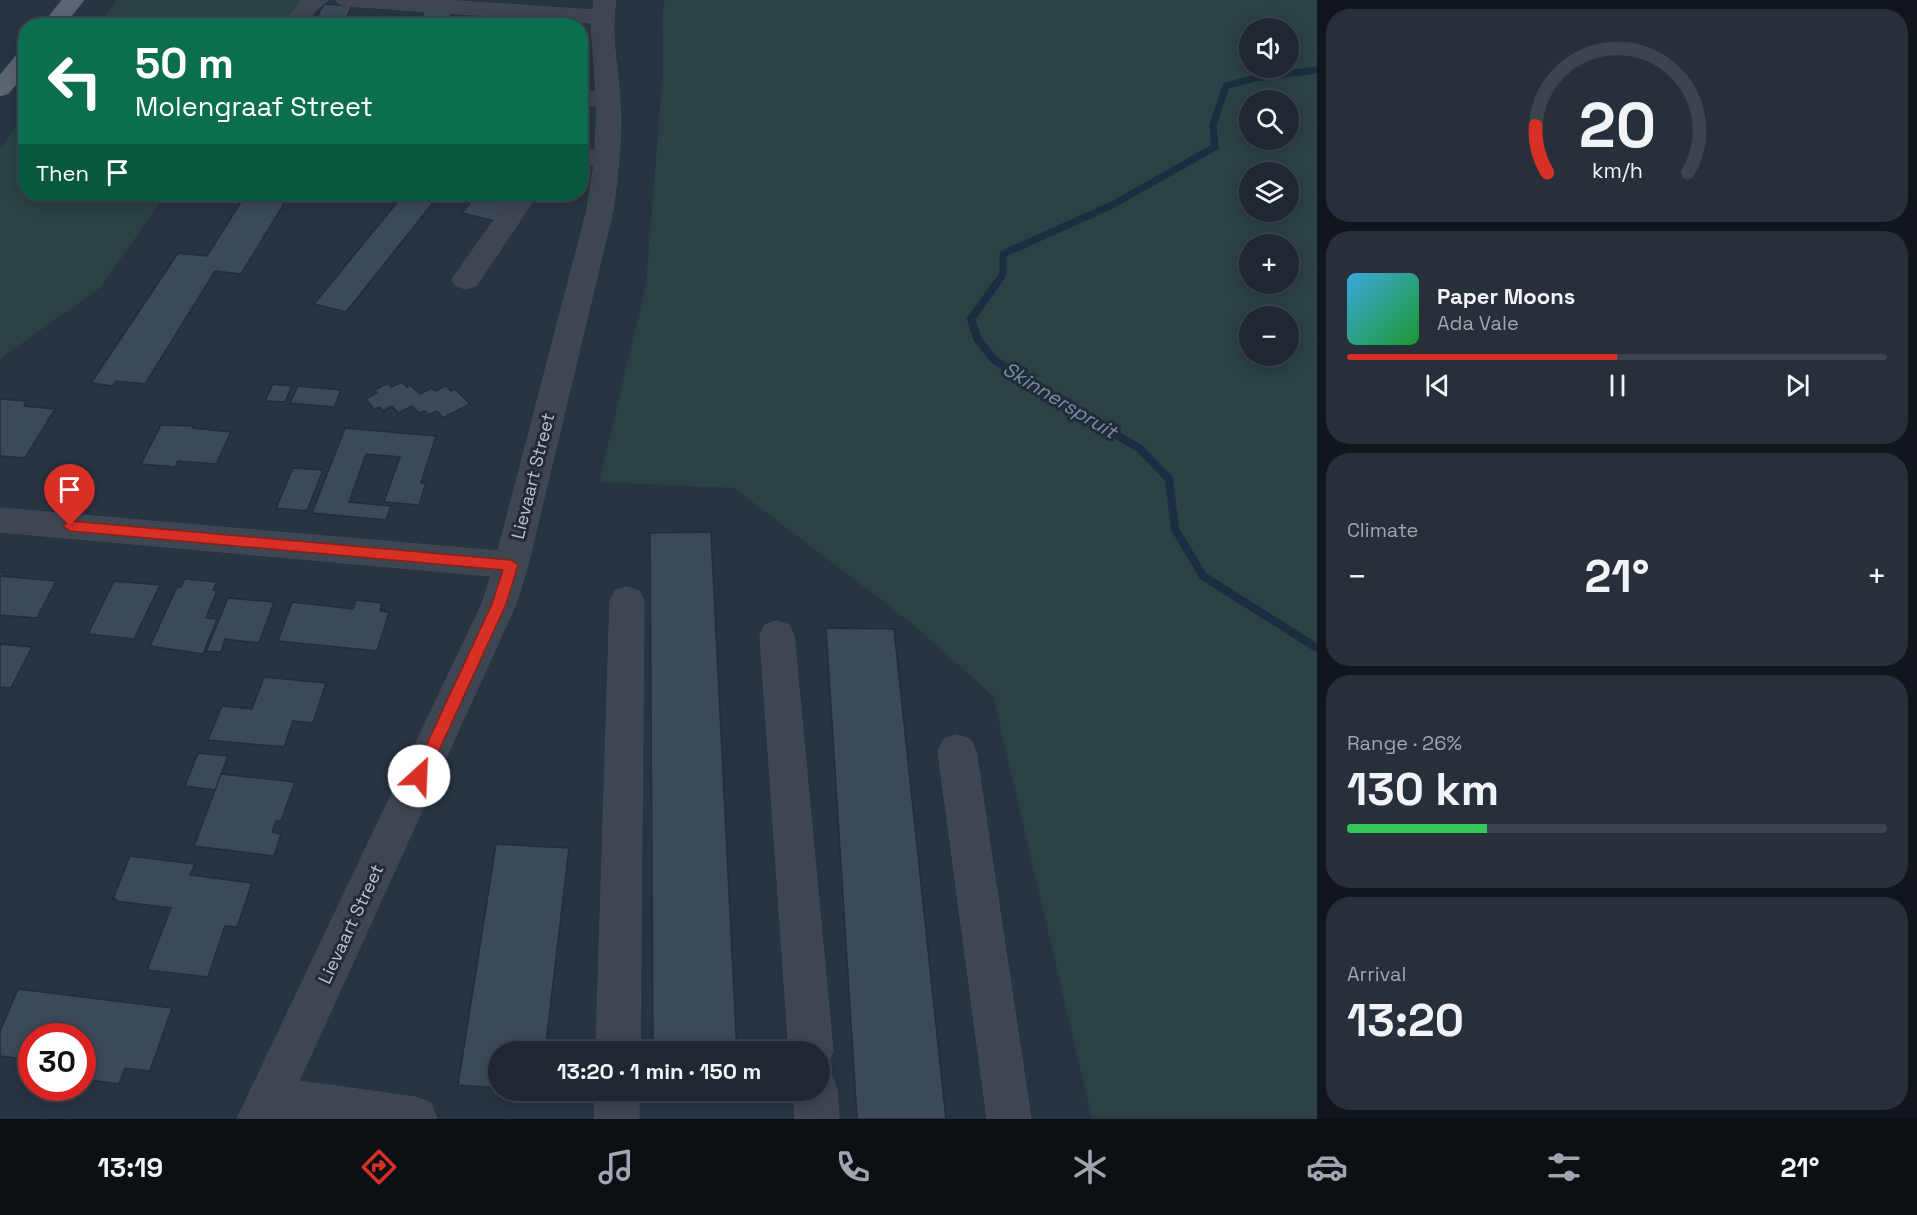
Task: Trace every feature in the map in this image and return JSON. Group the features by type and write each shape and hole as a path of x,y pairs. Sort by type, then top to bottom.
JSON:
{"main road":[{"path":"58,18 73,0"},
{"path":"0,89 18,68"}],"street":[{"path":"299,18 307,6 317,0"},
{"path":"347,0 366,9 499,18"},
{"path":"511,0 604,8"},
{"path":"569,18 604,8"},
{"name":"Lievaart Street","path":"265,1109 499,604 511,565 600,210 596,129 604,8"},
{"path":"466,280 520,201"},
{"path":"0,520 511,565"},
{"path":"618,1041 627,601"},
{"path":"777,635 811,1041"},
{"path":"957,751 1009,1119"},
{"path":"617,1101 617,1119"},
{"path":"816,1101 817,1119"},
{"path":"265,1109 415,1119"}],"green space":[{"path":"117,0 302,0 289,18 103,18"},
{"path":"665,0 1317,0 1317,1119 1092,1119 993,696 910,622 734,488 599,482 646,284 663,70 662,14"},
{"path":"18,125 18,201 161,201 101,287 0,361 0,148"}],"building":[{"path":"324,4 352,6 346,18 316,18"},
{"path":"425,10 452,12 450,18 422,18"},
{"path":"525,16 553,18 524,18"},
{"path":"242,201 286,201 241,274 215,271 145,384 116,381 113,386 91,383 178,253 207,256"},
{"path":"398,201 434,201 346,312 314,304"},
{"path":"471,201 508,201 494,221 462,213"},
{"path":"402,382 407,387 410,385 420,394 432,388 435,391 446,386 451,391 455,389 470,404 443,418 437,411 428,415 425,411 419,413 412,406 398,413 392,406 383,411 380,407 374,409 366,399 377,393 375,390 388,383 391,387"},
{"path":"273,384 292,386 285,402 265,401"},
{"path":"298,386 341,390 334,407 290,403"},
{"path":"0,399 26,401 24,406 55,409 25,458 0,456"},
{"path":"161,425 193,426 193,428 231,432 216,464 178,461 175,467 141,464"},
{"path":"345,428 436,436 421,483 426,483 419,505 384,502 400,457 366,454 349,502 391,506 386,520 312,513"},
{"path":"293,468 323,470 307,511 276,508"},
{"path":"711,532 736,1041 653,1041 650,533"},
{"path":"0,572 4,572 2,576 56,581 37,618 0,615"},
{"path":"185,579 217,582 213,590 217,591 206,618 217,619 203,654 150,646 177,587 181,587"},
{"path":"114,581 160,585 134,639 88,634"},
{"path":"228,598 274,602 259,643 225,639 221,652 206,651"},
{"path":"356,600 382,603 380,611 389,612 377,651 278,641 292,602 353,609"},
{"path":"826,628 894,629 946,1119 857,1119"},
{"path":"0,644 32,647 11,688 0,687"},
{"path":"264,677 326,683 313,723 293,721 284,747 208,740 222,706 252,709"},
{"path":"198,753 228,756 215,790 185,786"},
{"path":"221,774 295,782 281,821 276,821 272,832 281,834 274,856 194,846"},
{"path":"496,844 569,848 546,1041 488,1041 488,1087 458,1085"},
{"path":"130,856 195,864 190,875 252,883 237,927 225,926 208,977 147,970 171,908 113,899"},
{"path":"18,989 172,1008 150,1071 125,1068 119,1084 96,1081 96,1023 18,1023 18,1058 0,1056 0,1031"}],"waterway":[{"name":"Skinnerspruit","path":"995,285 1003,275 1003,254 1112,205 1215,147 1213,125 1226,86 1255,78 1317,70"},
{"name":"Skinnerspruit","path":"996,284 971,319 977,338 993,359 1050,397 1139,448 1169,479 1175,529 1203,576 1317,648"}],"route":[{"path":"70,526 511,565 499,604 419,776"}]}
